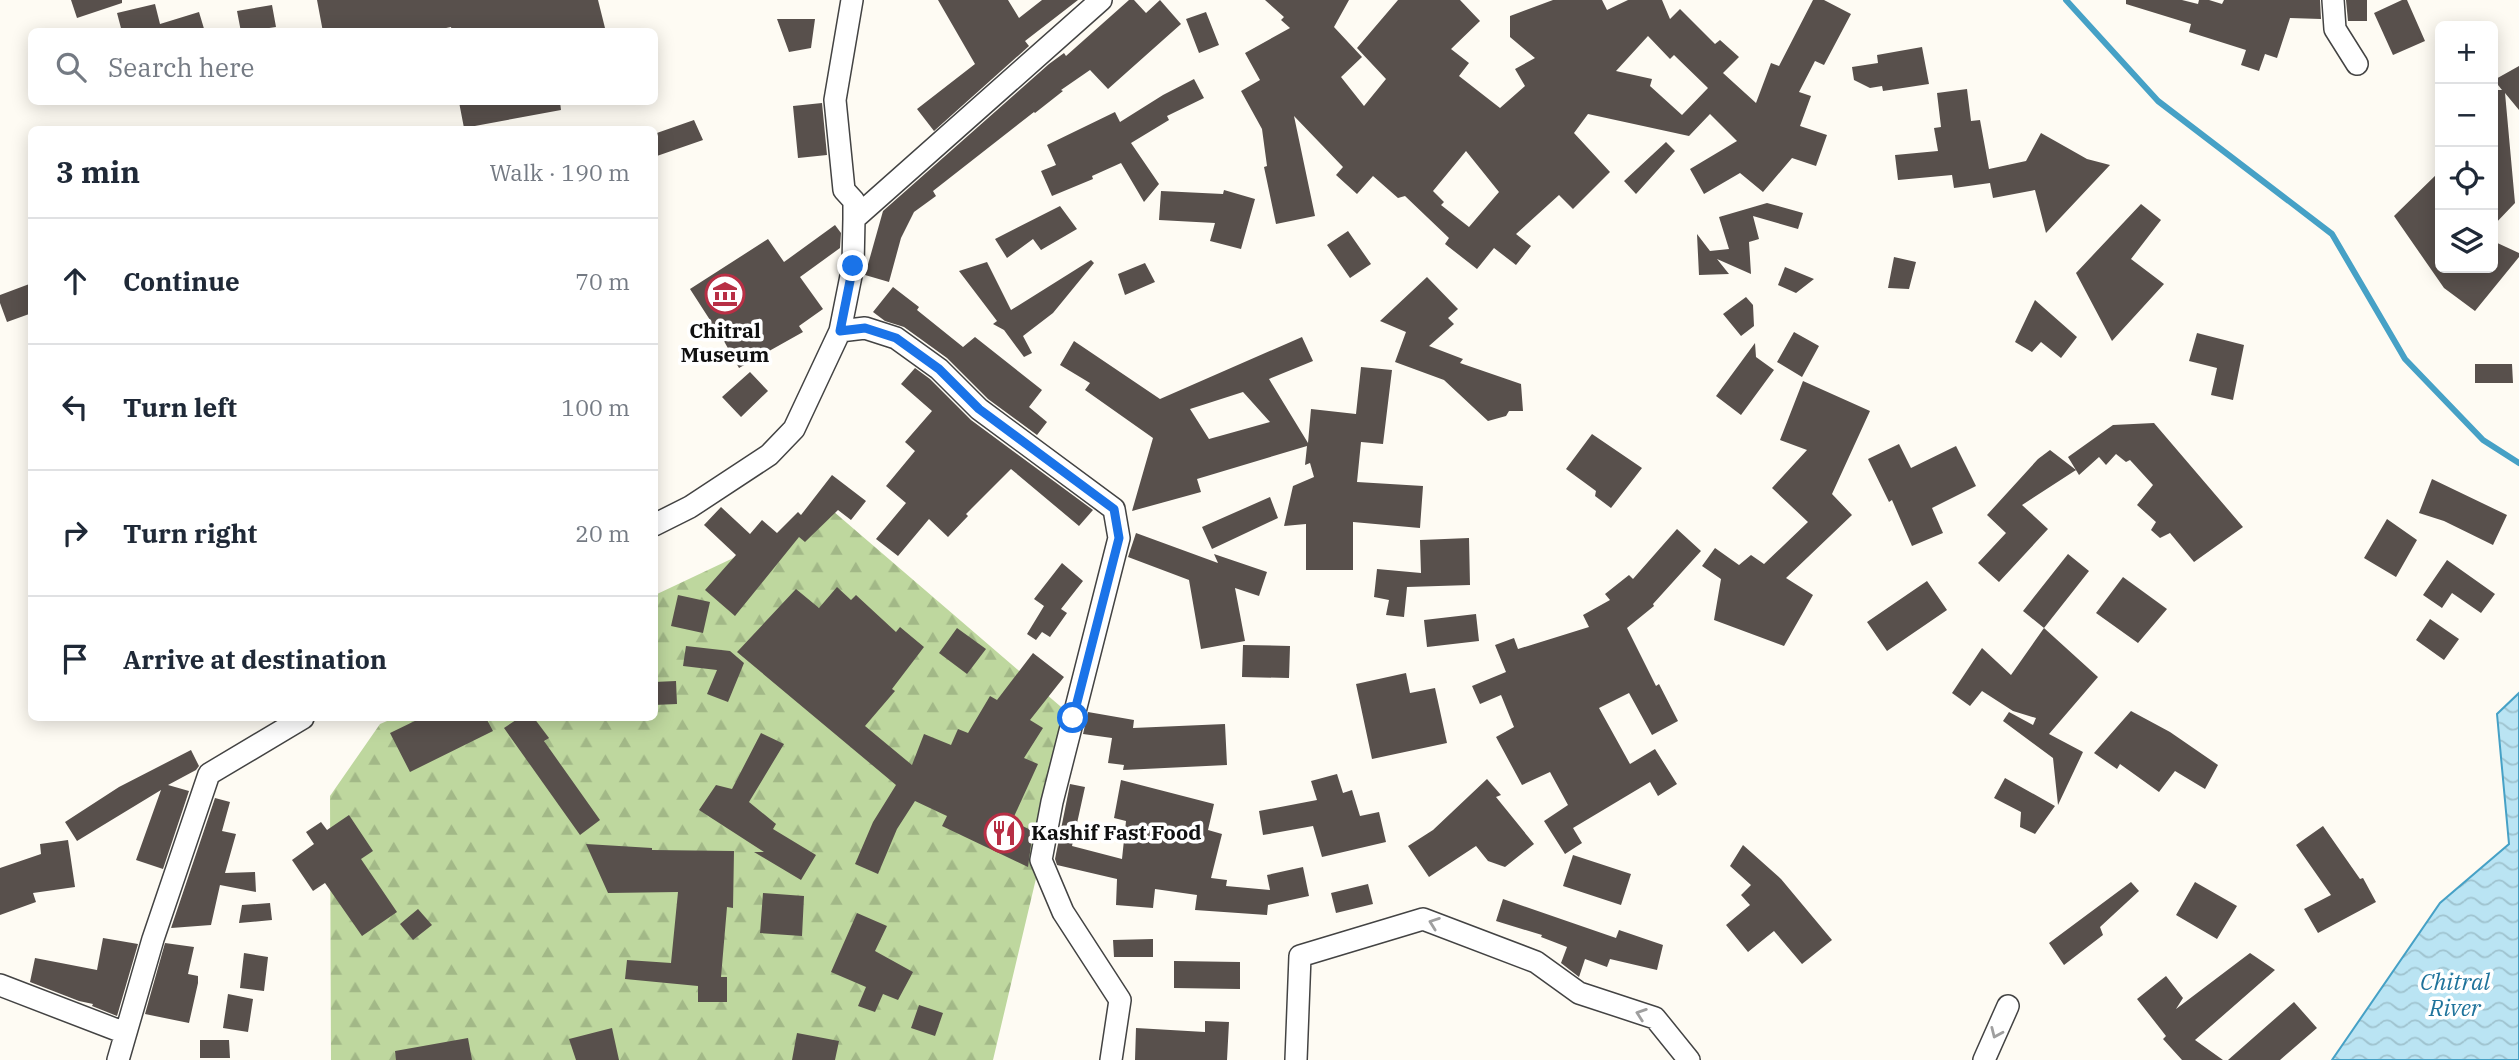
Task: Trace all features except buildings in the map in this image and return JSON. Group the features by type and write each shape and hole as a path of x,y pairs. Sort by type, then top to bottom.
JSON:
{"street":[{"path":"658,524 690,507 769,455 794,429 840,331 853,266 854,201 844,190 835,100 852,0"},
{"path":"854,219 1101,0"},
{"path":"2333,0 2335,29 2357,64"},
{"path":"840,331 865,328 896,338 939,369 979,409 1114,509 1119,538 1052,802 1041,860 1063,912 1120,1000 1111,1060"},
{"path":"118,1060 187,834 209,774 298,721"},
{"path":"1296,1060 1300,956 1423,919 1536,962 1579,993 1655,1018 1689,1060"},
{"path":"0,985 125,1033"},
{"path":"1984,1060 2008,1006"}],"green space":[{"path":"833,511 1074,718 993,1060 331,1060 330,796 380,724 387,721 658,721 658,594"}],"water":[{"name":"Chitral River","path":"2519,693 2519,1060 2332,1060 2440,903 2509,844 2497,714"}],"waterway":[{"path":"2066,0 2158,101 2332,234 2405,359 2483,440 2519,463"}],"place":[{"name":"Chitral Museum","path":"725,294"},
{"name":"Kashif Fast Food","path":"1004,833"}],"route":[{"path":"853,266 840,331 865,328 896,338 939,369 979,409 1114,509 1119,538 1073,718"}]}
